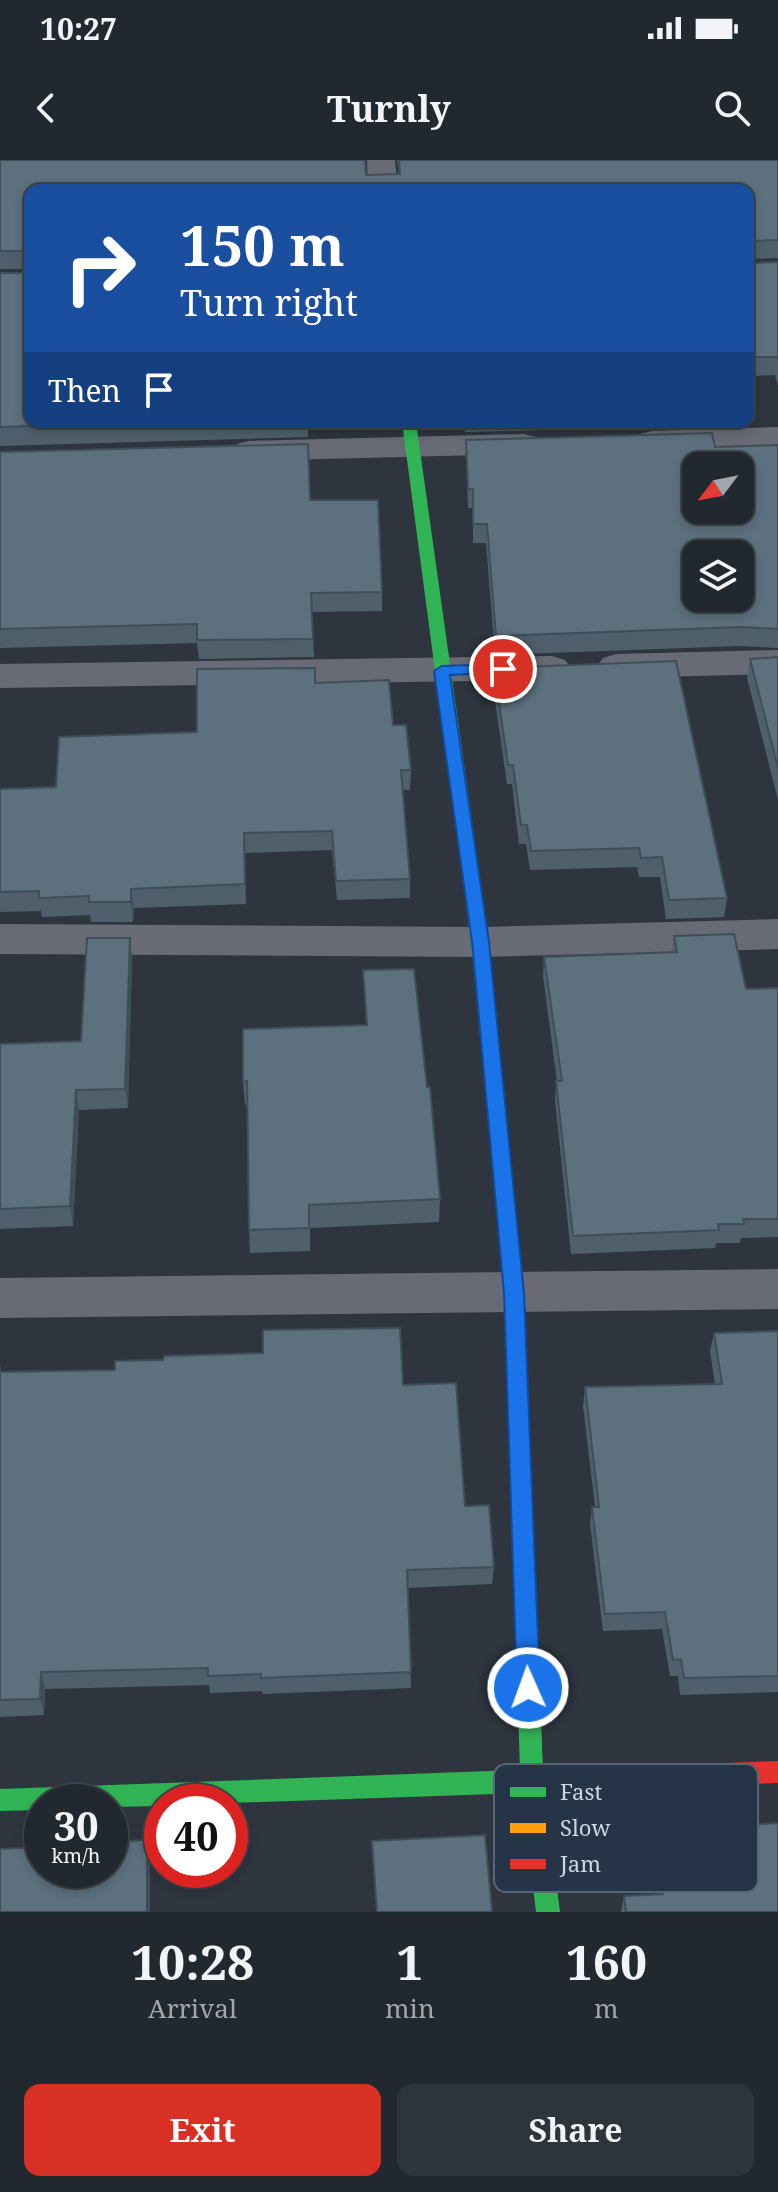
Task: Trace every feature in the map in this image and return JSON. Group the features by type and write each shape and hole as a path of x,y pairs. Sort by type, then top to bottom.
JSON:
{"street":[{"path":"381,160 383,184"},
{"path":"222,452 411,434 555,443"},
{"path":"411,434 480,942 514,1293 531,1764"},
{"path":"619,441 778,437"},
{"path":"0,676 442,671 778,662"},
{"path":"0,939 480,942 778,934"},
{"path":"0,1298 778,1289"},
{"path":"758,1773 778,1772"},
{"path":"0,1800 494,1780"},
{"path":"546,1892 548,1912"}],"building":[{"path":"0,160 365,160 366,175 400,174 399,160 778,160 778,240 754,241 754,184 24,184 24,251 0,251"},
{"path":"778,262 777,357 754,357 754,263"},
{"path":"0,273 24,273 24,426 0,427"},
{"path":"712,433 715,447 778,445 778,629 742,627 496,636 487,524 473,524 473,489 468,489 466,440"},
{"path":"308,444 310,500 378,500 382,592 311,593 313,639 197,640 197,624 0,629 0,452"},
{"path":"778,657 778,768 750,659"},
{"path":"676,661 727,898 669,900 662,857 641,858 639,848 531,851 527,825 521,825 513,765 508,765 494,668"},
{"path":"315,668 315,683 389,680 393,725 406,725 411,770 401,770 410,879 336,881 332,831 244,833 245,884 131,889 131,902 89,902 89,896 39,898 39,891 0,892 0,789 56,787 59,737 197,732 197,669"},
{"path":"734,934 746,989 778,988 778,1219 743,1219 744,1224 718,1224 719,1230 573,1236 556,1081 562,1081 544,957 677,952 674,936"},
{"path":"87,938 130,938 125,1089 76,1090 70,1206 0,1209 0,1044 81,1041"},
{"path":"414,969 427,1087 430,1087 440,1199 309,1205 309,1228 249,1230 247,1081 243,1081 243,1029 367,1025 363,970"},
{"path":"400,1328 403,1385 456,1383 465,1506 489,1505 494,1567 407,1570 411,1672 261,1678 261,1674 208,1676 208,1668 41,1672 40,1699 0,1700 0,1372 115,1370 115,1361 263,1353 263,1330"},
{"path":"778,1331 778,1676 684,1678 681,1659 673,1660 665,1612 605,1614 592,1507 599,1507 585,1387 722,1384 714,1333"},
{"path":"778,1823 778,1912 626,1912 624,1896 663,1892 758,1892 758,1824"},
{"path":"485,1835 492,1912 377,1912 372,1841"},
{"path":"144,1840 147,1912 0,1912 0,1849 24,1848 24,1888 128,1888 128,1841"}],"traffic: fast":[{"path":"410,428 480,942 491,1056"},
{"path":"526,1618 531,1764"},
{"path":"0,1800 494,1783"},
{"path":"546,1892 548,1912"}],"traffic: slow":[{"path":"491,1056 514,1293 526,1618"}],"traffic: jam":[{"path":"758,1773 778,1772"}],"route":[{"path":"503,669 442,671 480,942 514,1293 528,1688"}]}
